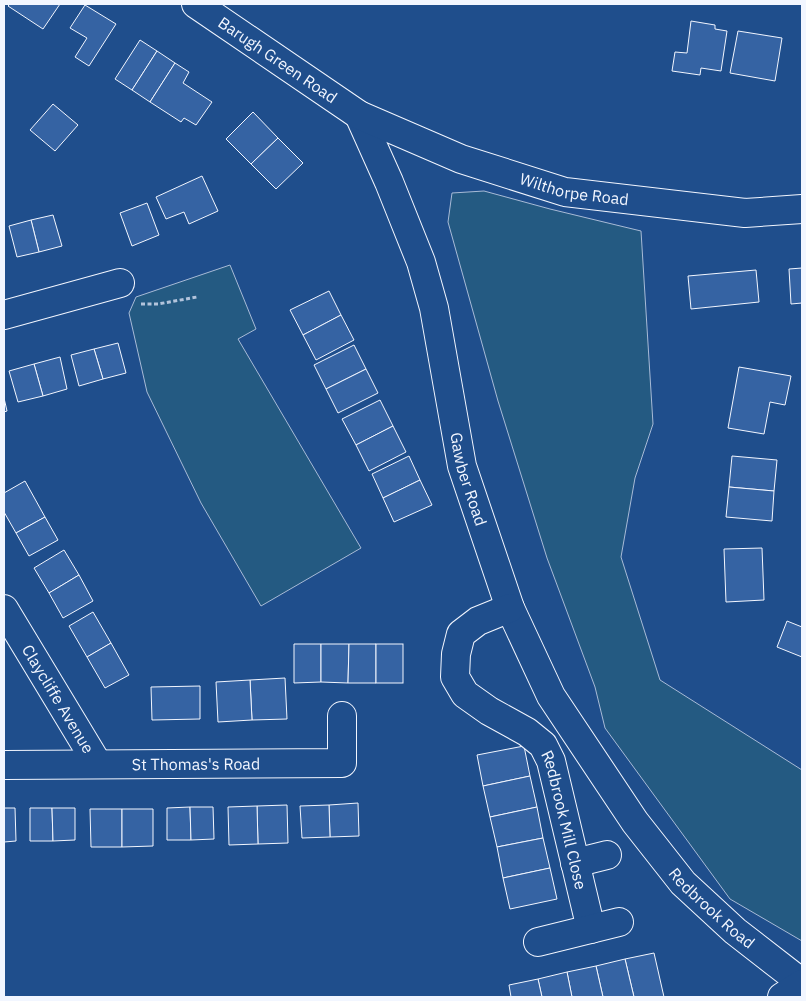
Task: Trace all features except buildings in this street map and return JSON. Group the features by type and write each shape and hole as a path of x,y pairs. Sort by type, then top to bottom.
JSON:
{"main road":[{"name":"Barugh Green Road","path":"196,4 359,115"},
{"name":"Wilthorpe Road","path":"359,115 461,159 565,192 745,214 802,209"},
{"name":"Gawber Road","path":"359,115 389,182 420,262 434,308 462,466 510,608 551,696 635,822"},
{"path":"4,315 120,283"},
{"name":"Redbrook Mill Close","path":"510,608 478,621 461,634 456,654 455,676 465,694 489,711 527,732 543,745 551,761 591,928"},
{"name":"Claycliffe Avenue","path":"4,609 97,763"},
{"name":"St Thomas's Road","path":"4,765 342,763 342,716"},
{"name":"Redbrook Road","path":"635,822 683,883 735,931 802,984"},
{"path":"575,863 607,855"},
{"path":"538,942 620,922"},
{"path":"782,997 802,984"}],"path":[{"path":"120,283 125,298 139,304 158,304 197,297"}],"shaded area":[{"path":"484,191 641,231 653,424 635,478 621,557 660,680 802,770 802,941 730,899 605,728 595,687 547,558 498,401 448,222 452,193"},
{"path":"230,265 256,329 238,339 361,548 261,606 201,503 147,392 129,313 136,297"}]}
